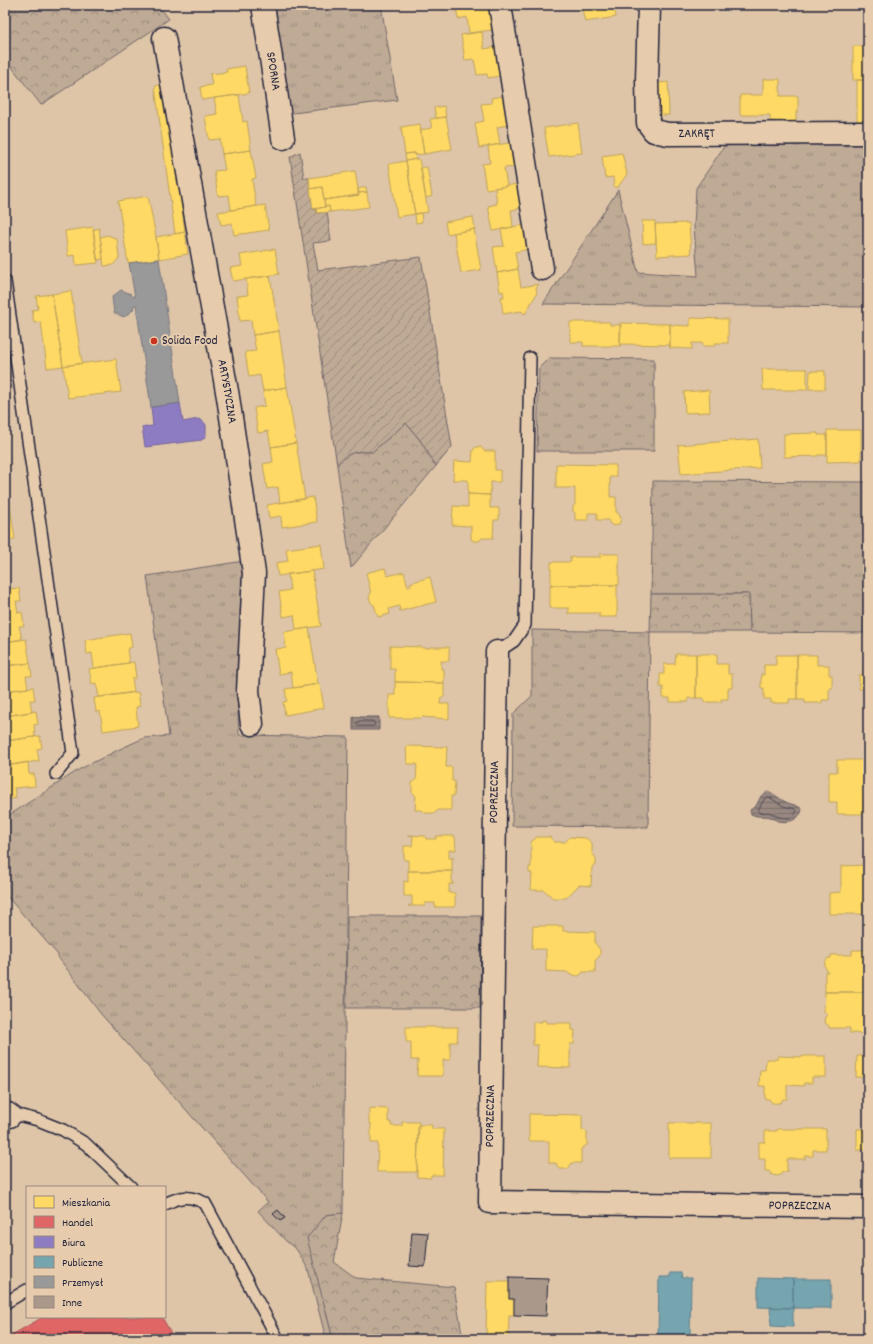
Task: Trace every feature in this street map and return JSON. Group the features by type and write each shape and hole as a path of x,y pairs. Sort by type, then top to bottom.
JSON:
{"street":[{"name":"SPORNA","path":"263,5 283,138"},
{"path":"500,5 542,268"},
{"name":"ZAKRĘT","path":"649,5 647,80 648,123 654,131 668,134 868,133"},
{"name":"ARTYSTYCZNA","path":"164,38 228,397 254,573 248,691 252,724"},
{"name":"POPRZECZNA","path":"497,652 490,1202 868,1207"}],"lane":[{"path":"5,281 73,753 56,774"},
{"path":"497,652 514,641 525,625 530,358"},
{"path":"5,1107 15,1112 18,1116 38,1120 63,1130 86,1144 130,1186"},
{"path":"5,1123 18,1116"},
{"path":"166,1203 176,1198 194,1198 205,1203 278,1339"},
{"path":"5,1303 26,1291"}],"green space":[{"path":"5,5 158,5 169,19 41,105 5,58"},
{"path":"275,5 381,5 397,100 285,114 270,19"},
{"path":"727,142 868,142 868,307 543,304 618,190 638,272 698,276 694,227 696,188"},
{"path":"300,152 304,178 309,178 313,209 316,209 317,213 327,212 331,241 313,243 318,270 421,257 452,447 436,466 420,440 406,423 372,452 356,452 349,454 337,465 290,157"},
{"path":"549,358 654,359 654,451 537,451 539,368"},
{"path":"406,423 420,440 436,466 351,568 337,465 349,454 356,452 372,452"},
{"path":"653,481 868,482 868,633 750,632 749,594 651,594"},
{"path":"244,561 237,694 239,735 348,737 343,1213 326,1215 308,1239 333,1339 326,1339 308,1269 297,1250 286,1241 258,1211 268,1202 100,1013 58,955 5,894 5,818 80,769 122,748 144,738 169,736 147,576"},
{"path":"651,594 749,594 750,632 650,632"},
{"path":"532,630 650,632 648,827 512,826 513,714 532,696"},
{"path":"347,916 481,916 480,1008 346,1008"},
{"path":"343,1213 334,1262 356,1278 454,1287 463,1339 382,1339 378,1332 345,1339 333,1339 307,1238 326,1215"},
{"path":"378,1332 382,1339 345,1339"}],"water":[{"path":"353,717 379,717 379,730 353,730"},
{"path":"767,792 800,807 802,809 799,816 794,820 785,822 778,821 771,817 756,816 751,814 750,810 756,806 761,796"}],"building: Mieszkania":[{"path":"456,5 477,5 478,8 489,6 493,31 469,33 467,17 458,19"},
{"path":"586,5 614,5 616,17 585,22 582,8 586,7"},
{"path":"759,5 868,5 868,7 759,8"},
{"path":"482,32 484,49 496,47 500,76 488,78 487,74 477,75 474,59 465,60 461,35"},
{"path":"853,46 868,46 868,80 853,80"},
{"path":"245,66 249,93 202,100 200,87 212,85 210,74 227,72 226,69"},
{"path":"763,79 780,79 780,96 798,96 798,112 796,112 796,122 770,121 770,115 740,115 740,95 763,95"},
{"path":"857,80 868,80 868,121 857,121"},
{"path":"165,81 185,232 175,234 155,87"},
{"path":"668,82 669,115 658,115 658,83"},
{"path":"239,95 243,122 247,121 251,150 222,154 220,139 209,140 205,116 217,114 214,98"},
{"path":"504,96 508,125 497,127 500,144 479,148 475,123 484,121 481,104 492,103 491,98"},
{"path":"444,106 446,117 436,118 434,108"},
{"path":"446,117 452,149 424,154 420,130 432,128 430,119"},
{"path":"578,123 582,153 549,157 544,128"},
{"path":"420,124 424,154 405,154 401,127"},
{"path":"511,141 515,167 504,168 507,186 486,189 482,164 490,163 488,146 510,143"},
{"path":"251,150 256,178 252,179 256,206 231,210 229,195 218,196 214,171 225,170 222,154"},
{"path":"415,153 416,159 406,161 405,154"},
{"path":"622,153 627,174 618,187 614,187 613,177 605,178 602,156"},
{"path":"419,159 428,212 415,214 406,161"},
{"path":"406,161 415,214 397,217 389,164"},
{"path":"427,167 432,196 426,198 421,168"},
{"path":"355,171 359,195 324,200 322,187 310,189 309,178"},
{"path":"517,183 522,208 511,210 513,227 493,231 488,206 497,204 495,188"},
{"path":"322,187 325,207 313,209 310,189"},
{"path":"366,187 367,192 358,193 358,189"},
{"path":"367,192 369,207 330,212 329,206 325,207 324,200 359,195 358,193"},
{"path":"148,196 159,259 128,263 118,201"},
{"path":"265,205 269,230 234,235 232,223 221,225 218,212"},
{"path":"329,206 330,212 317,213 316,209"},
{"path":"421,213 422,222 416,223 415,214"},
{"path":"473,217 475,229 447,234 445,222"},
{"path":"642,221 655,221 656,243 643,244"},
{"path":"689,223 691,254 657,256 655,224"},
{"path":"523,224 529,249 515,252 518,269 497,273 493,247 504,246 501,229"},
{"path":"93,227 98,263 76,265 75,255 68,256 65,231"},
{"path":"99,228 103,259 97,260 93,230"},
{"path":"474,229 481,270 461,273 454,233"},
{"path":"185,232 188,254 159,259 156,237"},
{"path":"108,235 117,239 119,258 113,265 104,266 100,237"},
{"path":"275,249 279,274 233,281 230,268 242,266 240,255"},
{"path":"518,269 521,287 539,284 536,288 537,293 525,314 521,311 503,314 501,297 504,297 503,291 500,292 497,273"},
{"path":"270,276 279,331 253,335 251,320 240,321 237,296 248,295 246,279"},
{"path":"71,291 82,363 63,366 52,294"},
{"path":"52,294 63,366 47,368 41,322 34,323 32,310 38,309 36,296"},
{"path":"690,318 728,319 728,343 715,343 715,346 703,346 703,343 692,343 692,349 670,348 670,324 690,326"},
{"path":"570,322 610,322 610,325 621,325 620,346 583,346 583,342 570,342"},
{"path":"620,323 670,324 670,345 621,344 620,346"},
{"path":"865,323 868,323 868,355 865,355"},
{"path":"279,331 287,387 263,391 260,375 249,377 245,352 256,351 253,335"},
{"path":"116,359 121,392 68,398 63,366"},
{"path":"762,369 807,369 807,390 763,390"},
{"path":"810,371 825,371 825,389 809,389"},
{"path":"287,387 296,443 271,447 268,431 258,433 254,408 265,406 263,391"},
{"path":"709,390 710,412 685,413 684,392"},
{"path":"827,430 861,430 861,461 827,462"},
{"path":"818,433 818,435 827,435 827,455 784,457 784,434"},
{"path":"758,439 760,468 681,474 678,445"},
{"path":"296,443 305,499 280,503 278,487 267,489 263,464 273,462 271,447"},
{"path":"476,447 481,447 484,451 495,451 495,470 500,470 500,482 491,482 490,495 468,494 468,480 453,480 454,461 472,462 473,450"},
{"path":"556,464 616,465 616,477 610,477 610,497 616,497 616,512 619,514 621,519 619,524 614,526 610,524 608,520 597,520 597,513 588,513 588,520 575,520 573,507 575,504 575,488 556,488"},
{"path":"468,494 490,495 490,508 499,508 499,520 494,520 493,538 482,538 479,541 473,541 471,538 471,526 452,525 453,506 468,507"},
{"path":"313,497 317,522 282,527 281,516 269,518 267,505"},
{"path":"5,506 10,506 15,539 5,540"},
{"path":"321,544 324,569 278,576 276,563 288,561 286,549"},
{"path":"599,554 619,554 619,585 551,585 551,562 571,562 569,557 601,557"},
{"path":"385,568 387,576 404,572 408,587 411,586 410,583 430,577 436,602 400,611 399,606 389,609 390,614 378,617 374,605 371,603 369,597 371,593 366,573"},
{"path":"312,571 321,626 296,630 294,615 283,617 279,592 290,590 288,574"},
{"path":"550,585 617,585 617,617 598,617 600,613 567,613 569,608 550,608"},
{"path":"19,588 21,601 16,601 18,613 22,612 24,626 19,626 22,639 5,642 5,589"},
{"path":"309,628 318,684 293,688 291,672 279,674 275,649 286,648 284,632"},
{"path":"130,633 132,647 127,649 129,663 94,668 92,653 87,654 85,640"},
{"path":"26,639 30,663 5,666 5,642"},
{"path":"390,646 422,648 449,647 449,661 441,661 441,669 444,669 444,683 395,682 395,669 390,669"},
{"path":"676,654 696,654 696,698 688,698 688,702 670,702 670,698 663,698 663,687 660,687 660,674 664,674 664,664 675,664"},
{"path":"696,654 717,654 717,664 728,664 728,674 732,674 732,688 728,688 728,699 721,699 721,702 704,702 704,698 696,698"},
{"path":"776,655 797,655 797,699 789,699 789,703 771,703 771,699 764,699 764,688 761,688 761,674 764,675 764,665 776,665"},
{"path":"797,655 817,655 817,665 829,665 829,675 832,675 832,688 829,689 829,700 822,700 822,703 805,703 805,699 797,699"},
{"path":"134,662 136,678 132,678 134,692 99,697 96,683 92,684 89,669"},
{"path":"30,663 32,676 26,676 28,688 5,691 5,666"},
{"path":"863,665 868,666 868,700 863,700 863,689 859,689 859,675 863,675"},
{"path":"395,682 444,683 444,697 441,697 440,704 449,704 449,719 422,717 389,718 389,695 395,695"},
{"path":"320,684 324,708 285,715 283,702 287,701 285,689"},
{"path":"33,687 35,700 30,700 32,712 5,716 5,691"},
{"path":"138,692 140,706 136,707 138,726 103,731 100,711 96,712 94,698"},
{"path":"36,711 38,724 34,725 35,737 5,741 5,716"},
{"path":"40,736 42,748 37,749 39,761 5,766 5,741"},
{"path":"406,746 447,747 446,767 452,767 452,781 455,781 454,796 451,796 451,810 438,810 435,813 425,813 422,810 415,810 416,796 412,792 412,783 416,780 417,764 407,764"},
{"path":"837,760 864,760 864,771 868,771 868,803 864,803 864,814 837,814 837,802 829,802 829,772 837,772"},
{"path":"28,762 29,774 34,774 35,786 14,788 16,798 5,800 5,766"},
{"path":"408,835 425,836 426,839 436,839 436,836 455,836 456,850 449,850 449,858 454,858 452,859 452,871 408,871 408,860 404,860 404,846 412,846 413,836"},
{"path":"537,837 550,837 554,842 565,842 570,837 586,838 592,843 592,853 596,858 596,865 592,867 591,886 579,885 566,898 553,898 544,890 531,890 532,873 529,873 529,867 531,867 531,842"},
{"path":"868,865 868,904 862,904 863,914 829,914 829,893 841,892 841,866"},
{"path":"408,871 452,871 452,883 454,884 449,884 449,893 455,893 454,907 435,907 435,903 425,903 425,906 408,906 412,905 412,896 404,896 404,881 408,882"},
{"path":"533,926 563,926 563,931 595,932 595,943 600,950 600,955 595,961 595,972 583,972 579,976 571,975 567,972 546,971 546,949 532,949"},
{"path":"852,950 868,950 868,992 825,992 825,972 828,972 825,967 825,963 828,958 831,958 831,955 852,955"},
{"path":"825,992 868,992 868,1034 850,1033 850,1028 829,1028 829,1026 824,1022 825,1017 828,1014 824,1012"},
{"path":"542,1020 546,1021 546,1023 572,1023 572,1030 575,1030 574,1044 570,1044 570,1068 537,1067 538,1045 533,1045 533,1022 542,1022"},
{"path":"406,1027 458,1027 457,1042 450,1042 450,1060 443,1060 443,1076 417,1076 418,1060 411,1060 411,1042 406,1042"},
{"path":"778,1056 826,1056 826,1077 812,1077 812,1083 804,1083 804,1086 787,1085 787,1099 783,1099 780,1103 772,1103 769,1099 765,1099 765,1086 759,1086 760,1070 765,1070 766,1059 778,1059"},
{"path":"857,1056 868,1056 868,1077 856,1077"},
{"path":"369,1108 388,1109 388,1122 391,1122 391,1126 402,1126 402,1122 419,1122 417,1172 377,1172 378,1143 371,1143"},
{"path":"529,1114 582,1115 582,1129 587,1132 587,1145 581,1149 581,1163 572,1163 568,1169 559,1169 556,1163 549,1163 549,1141 529,1141"},
{"path":"669,1123 711,1123 711,1158 669,1158"},
{"path":"418,1125 432,1125 432,1129 444,1129 443,1175 431,1175 431,1178 417,1177"},
{"path":"777,1129 826,1129 826,1150 813,1150 813,1156 805,1156 805,1159 787,1159 787,1172 783,1172 779,1176 772,1175 769,1171 765,1171 765,1159 759,1159 759,1142 765,1142 765,1131 777,1131"},
{"path":"857,1129 868,1129 868,1150 857,1150"},
{"path":"487,1281 509,1281 509,1299 514,1299 514,1315 509,1315 508,1339 486,1339"}],"building: Handel":[{"path":"41,1318 163,1318 174,1339 5,1339"}],"building: Biura":[{"path":"180,403 183,422 198,419 203,421 206,425 206,436 202,440 145,447 142,427 153,426 151,407"}],"building: Publiczne":[{"path":"670,1273 681,1273 682,1278 691,1278 690,1337 696,1337 696,1339 658,1339 659,1277 670,1277"},
{"path":"758,1278 793,1279 793,1308 758,1307"},
{"path":"793,1279 831,1279 831,1308 793,1308"},
{"path":"770,1307 793,1308 793,1327 771,1326"}],"building: Przemysł":[{"path":"159,259 180,403 151,407 136,305 134,305 133,310 124,317 114,313 112,297 121,290 135,297 129,263"}],"building: Inne":[{"path":"278,1210 285,1218 280,1221 273,1214"},
{"path":"412,1232 428,1233 425,1267 409,1266"},
{"path":"509,1277 548,1278 546,1316 514,1315 514,1299 509,1299"}],"place":[{"name":"Solida Food","path":"154,341"}]}
